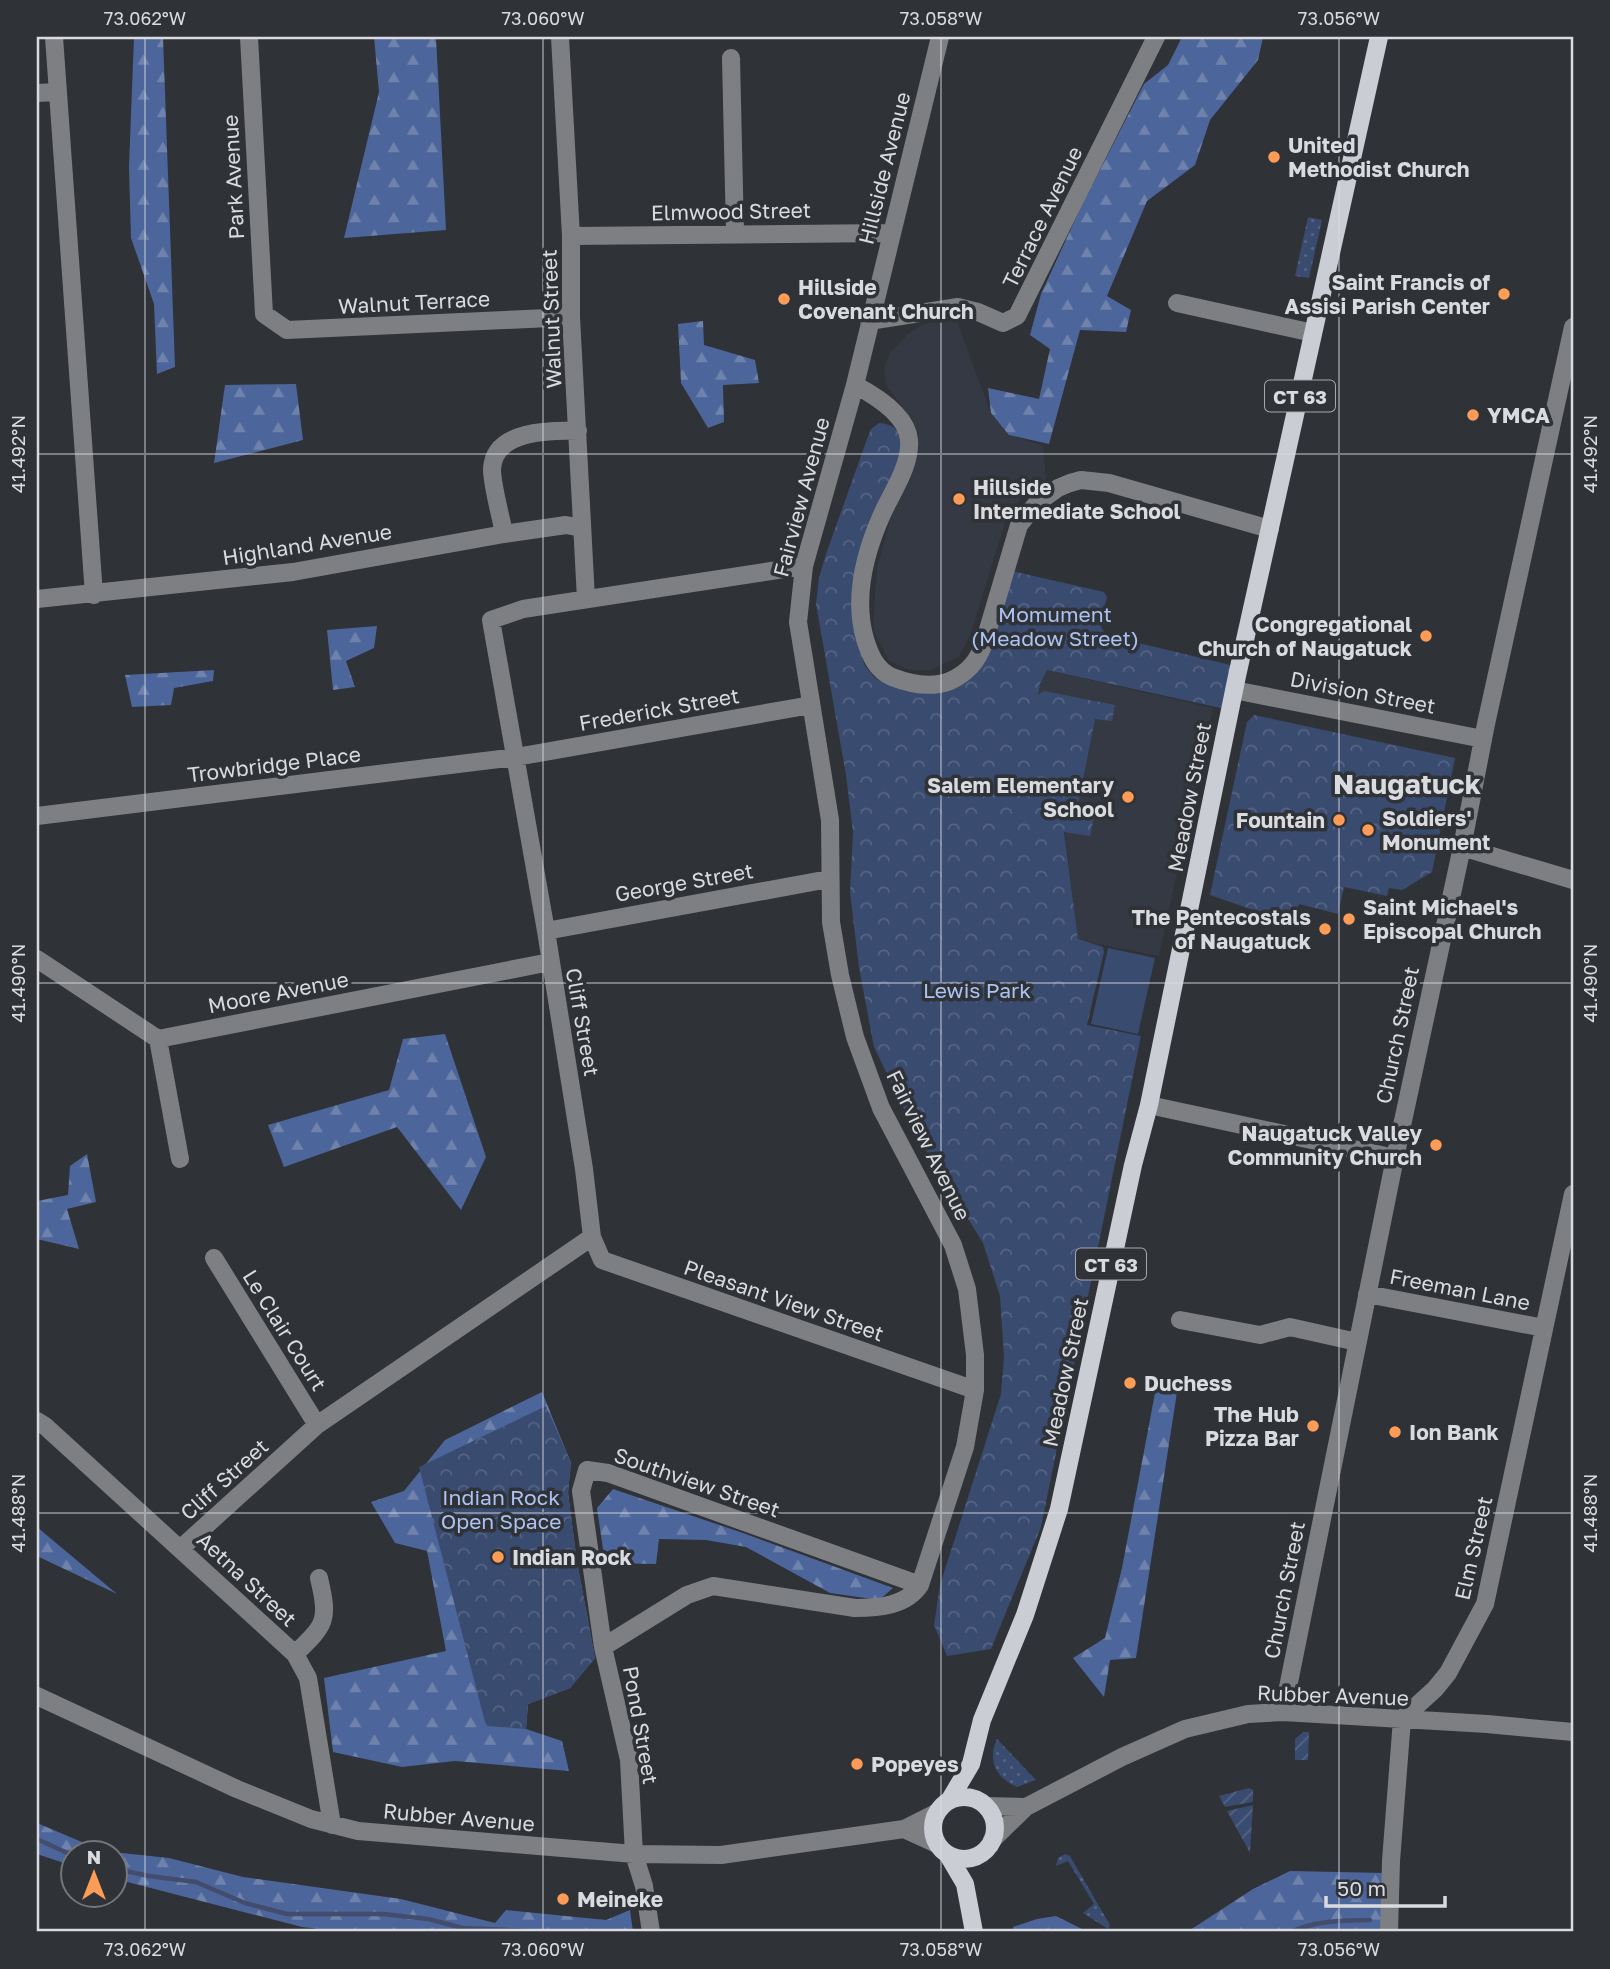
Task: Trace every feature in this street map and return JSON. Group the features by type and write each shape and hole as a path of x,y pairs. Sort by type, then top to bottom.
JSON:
{"main road":[{"name":"Meadow Street","path":"942,1807 971,1763 982,1720 1025,1615 1059,1509 1133,1165 1149,1105 1234,690 1379,37"},
{"name":"Meadow Street","path":"971,1763 982,1803"},
{"path":"973,1929 965,1884 933,1829 942,1807 958,1798 982,1803"},
{"name":"CT 63","path":"982,1803 994,1822 992,1840"},
{"path":"965,1884 978,1855 992,1840"},
{"path":"943,1850 963,1859 978,1855"}],"street":[{"path":"54,37 94,595"},
{"name":"Park Avenue","path":"248,37 264,314"},
{"name":"Walnut Street","path":"560,37 586,599"},
{"name":"Hillside Avenue","path":"855,385 940,37"},
{"name":"Terrace Avenue","path":"869,321 958,307 1003,323 1017,316 1156,37"},
{"path":"731,58 735,233"},
{"path":"37,93 57,92"},
{"name":"Elmwood Street","path":"571,236 891,233"},
{"path":"1177,303 1313,333"},
{"name":"Walnut Terrace","path":"264,314 287,331 571,317"},
{"name":"Church Street","path":"1283,1712 1395,1158 1483,739 1570,355 1573,327"},
{"path":"855,385 882,399 906,429 909,439 906,462 867,553 861,598 861,621 869,651 876,664 895,678 919,684 935,684 949,681 970,668 979,657 984,643 1019,524 1037,503 1058,488 1081,480 1109,484 1270,529"},
{"name":"Fairview Avenue","path":"855,385 804,566 799,622 830,820 831,922 855,1037 881,1108 953,1245 967,1289 975,1355 975,1390 965,1447 920,1585"},
{"path":"504,534 492,468 498,453 507,443 520,436 578,431"},
{"name":"Highland Avenue","path":"37,599 293,572 566,524 582,528"},
{"name":"Cliff Street","path":"180,1549 317,1425 592,1237 584,1169 546,931 491,620 523,609 804,566"},
{"name":"Division Street","path":"1234,690 1483,739"},
{"name":"Frederick Street","path":"516,757 811,705"},
{"name":"Trowbridge Place","path":"37,816 516,757"},
{"path":"1462,847 1573,880"},
{"name":"George Street","path":"546,931 818,880 830,880"},
{"path":"37,959 158,1039 180,1160"},
{"name":"Moore Avenue","path":"158,1039 550,962"},
{"path":"1149,1105 1395,1158"},
{"name":"Elm Street","path":"1402,1719 1435,1689 1448,1673 1485,1604 1573,1194"},
{"name":"Pleasant View Street","path":"592,1237 603,1259 975,1390"},
{"name":"Le Clair Court","path":"214,1258 317,1425"},
{"name":"Freeman Lane","path":"1367,1294 1544,1328"},
{"path":"1180,1320 1260,1335 1290,1327 1357,1342"},
{"name":"Aetna Street","path":"37,1421 295,1654 308,1678 332,1825"},
{"name":"Southview Street","path":"603,1647 581,1491 587,1470 608,1473 920,1585"},
{"path":"295,1654 323,1623 326,1606 319,1578"},
{"path":"603,1647 687,1595 713,1586 855,1608 876,1608 914,1595 920,1585"},
{"name":"Pond Street","path":"603,1647 629,1760 634,1853 644,1886 651,1932"},
{"name":"Rubber Avenue","path":"37,1696 237,1789 311,1819 390,1835 634,1853 721,1855 904,1829 942,1807"},
{"name":"Rubber Avenue","path":"992,1840 1026,1807 1122,1757 1185,1729 1248,1714 1283,1712 1573,1732"},
{"path":"1389,1932 1391,1861 1402,1719"},
{"name":"Rubber Avenue","path":"982,1803 1026,1807"},
{"path":"904,1829 943,1850"}],"shaded area":[{"name":"Hillside Intermediate School","path":"941,319 956,319 991,413 1009,434 1043,446 1046,481 1025,493 1006,519 970,636 959,657 930,670 909,670 889,661 875,634 873,624 877,569 914,429 906,412 886,385 884,367 891,352 908,334 922,325"},
{"name":"Salem Elementary School","path":"1046,670 1213,708 1159,956 1078,940 1064,825 1032,727 1038,691"}],"green space":[{"path":"134,37 163,37 175,367 157,374 154,304 131,238 129,167"},
{"path":"374,37 436,37 446,230 344,238 379,92"},
{"path":"1182,37 1263,37 1258,60 1210,120 1195,165 1147,201 1107,296 1131,310 1126,332 1080,330 1049,444 1009,435 991,413 988,388 1039,399 1050,349 1030,335 1041,294 1082,205 1144,84 1168,65"},
{"path":"1308,217 1322,220 1309,278 1295,276"},
{"path":"703,321 704,345 755,360 759,383 723,385 724,422 708,428 681,383 678,324"},
{"path":"296,384 303,440 214,463 225,385"},
{"name":"Lewis Park","path":"879,423 890,425 897,430 905,447 854,618 857,642 865,666 876,679 893,686 957,684 1012,571 1104,592 1107,597 1101,623 1104,632 1109,636 1239,667 1230,710 1047,670 1040,684 1038,695 1044,691 1115,705 1112,721 1095,719 1078,804 1090,807 1088,816 1094,817 1090,836 1064,832 1078,939 1103,947 1104,952 1087,1025 1141,1036 1041,1527 991,1649 947,1656 934,1625 940,1585 1001,1394 1004,1357 1000,1296 983,1243 917,1136 874,1047 859,968 850,892 853,832 846,775 816,604 825,557 871,429"},
{"path":"377,626 374,648 346,661 355,687 333,690 327,630"},
{"path":"214,670 213,681 174,688 171,705 132,707 125,675"},
{"path":"1254,715 1455,758 1432,872 1402,890 1389,888 1387,896 1344,887 1338,914 1299,904 1294,924 1210,895 1247,722"},
{"path":"1108,948 1155,958 1138,1034 1091,1024"},
{"path":"445,1034 486,1157 461,1210 397,1127 284,1167 268,1125 389,1090 403,1039"},
{"path":"87,1154 96,1202 67,1209 79,1249 37,1239 37,1201 68,1195 70,1166"},
{"path":"1158,1377 1179,1379 1136,1658 1110,1660 1104,1697 1073,1658 1105,1638 1122,1568"},
{"path":"542,1392 571,1463 568,1493 577,1562 595,1658 570,1688 528,1704 526,1729 562,1741 569,1771 455,1761 402,1767 333,1752 324,1678 446,1651 427,1551 395,1543 371,1502 404,1491 445,1440"},
{"name":"Indian Rock Open Space","path":"546,1406 571,1463 568,1493 577,1562 595,1658 570,1688 528,1704 526,1729 486,1726 419,1467"},
{"path":"613,1489 893,1588 879,1600 830,1593 746,1547 706,1540 659,1539 656,1564 605,1563 597,1508"},
{"path":"37,1527 117,1594 37,1556"},
{"path":"1303,1732 1309,1732 1308,1760 1295,1760 1295,1739"},
{"path":"997,1739 1036,1780 1017,1787 1004,1779 993,1761"},
{"path":"1249,1788 1253,1790 1253,1802 1225,1807 1219,1796"},
{"path":"1253,1805 1250,1853 1227,1811"},
{"path":"37,1823 77,1840 60,1840 60,1862 37,1854"},
{"path":"130,1854 169,1858 243,1877 401,1899 495,1923 506,1910 606,1920 630,1910 633,1932 347,1932 302,1927 130,1883"},
{"path":"1065,1854 1070,1856 1110,1925 1108,1929 1083,1913 1094,1904 1068,1861 1056,1866 1058,1858"},
{"path":"1290,1871 1385,1873 1383,1932 1187,1932 1253,1889"},
{"path":"1056,1916 1088,1932 1014,1932 1013,1927"}],"waterway":[{"path":"37,1839 60,1850"},
{"path":"130,1872 196,1882 245,1903 287,1914 383,1914 428,1919 463,1928 552,1932"},
{"path":"1291,1932 1320,1923 1370,1920"}],"place":[{"name":"United Methodist Church","path":"1274,157"},
{"name":"Saint Francis of Assisi Parish Center","path":"1504,294"},
{"name":"Hillside Covenant Church","path":"784,299"},
{"name":"YMCA","path":"1473,415"},
{"name":"Hillside Intermediate School","path":"959,499"},
{"name":"Congregational Church of Naugatuck","path":"1426,636"},
{"name":"Salem Elementary School","path":"1128,797"},
{"name":"Fountain","path":"1339,820"},
{"name":"Soldiers' Monument","path":"1368,830"},
{"name":"Saint Michael's Episcopal Church","path":"1349,919"},
{"name":"The Pentecostals of Naugatuck","path":"1325,929"},
{"name":"Naugatuck Valley Community Church","path":"1436,1145"},
{"name":"Duchess","path":"1130,1383"},
{"name":"The Hub Pizza Bar","path":"1313,1426"},
{"name":"Ion Bank","path":"1395,1432"},
{"name":"Indian Rock","path":"498,1557"},
{"name":"Popeyes","path":"857,1764"},
{"name":"Meineke","path":"563,1899"}],"district":[{"name":"Naugatuck","path":"1407,783"}],"park label":[{"name":"Momument (Meadow Street)","path":"1055,626"}]}
